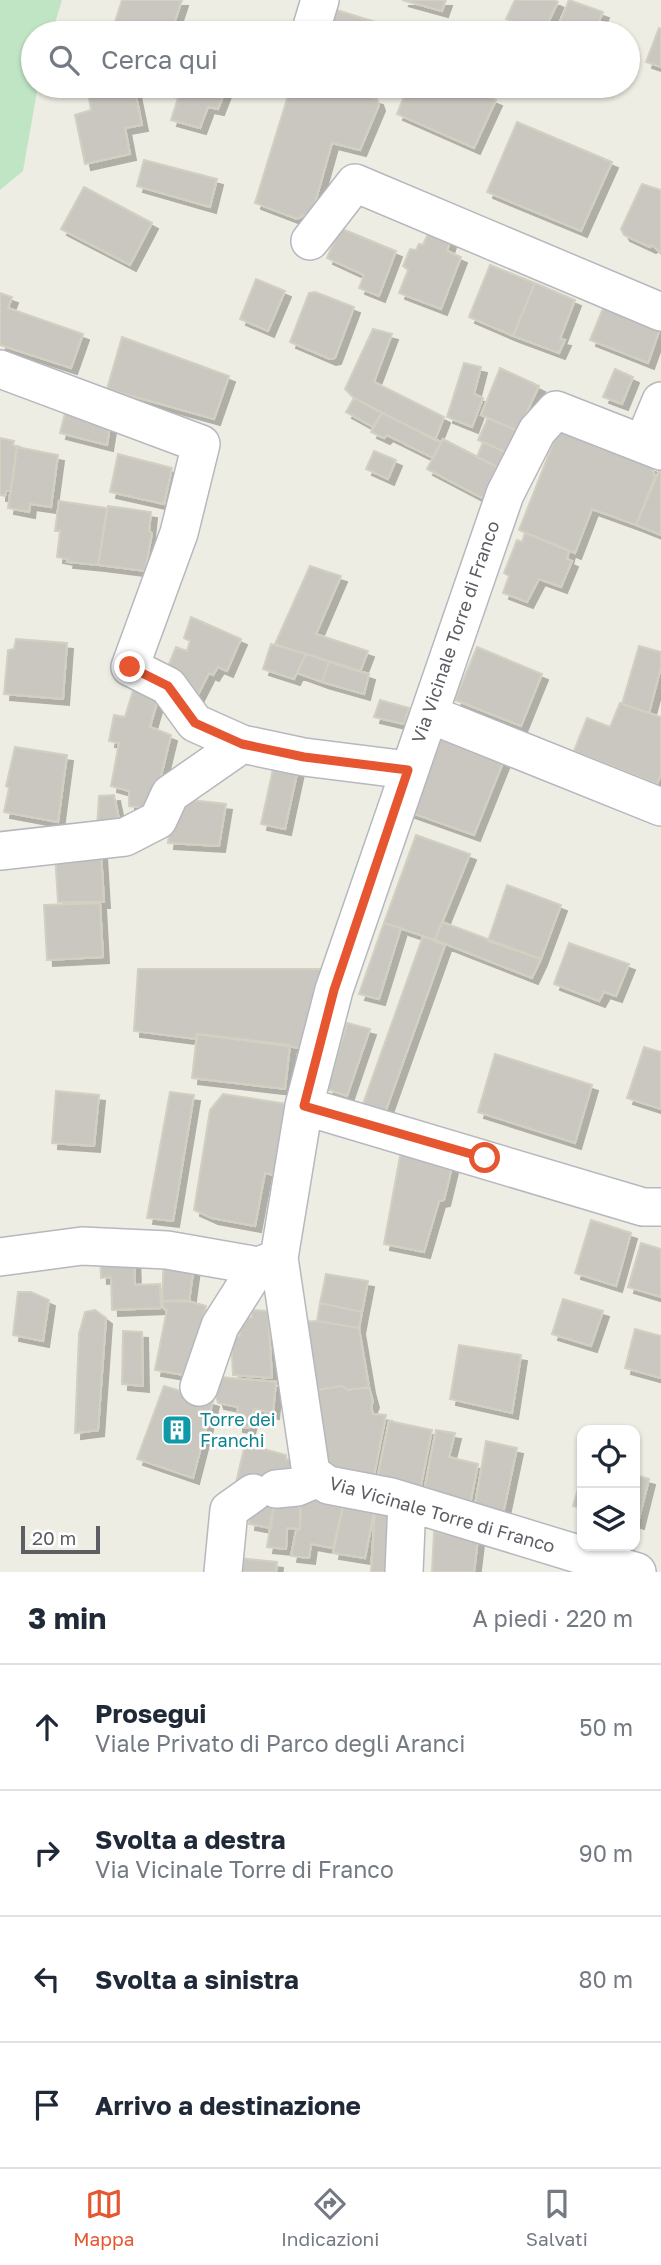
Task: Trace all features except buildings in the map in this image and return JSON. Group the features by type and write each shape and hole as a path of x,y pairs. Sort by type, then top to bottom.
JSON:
{"street":[{"path":"314,21 320,0"},
{"path":"310,241 355,183 661,312"},
{"path":"0,369 201,444 179,533 130,667 168,686 195,723 242,744 304,757 408,770"},
{"path":"652,448 661,401"},
{"name":"Via Vicinale Torre di Franco","path":"637,1572 407,1502 328,1485 311,1473 268,1262 334,990 505,494 537,431 556,410 652,448"},
{"path":"429,714 661,807"},
{"path":"0,851 125,837 158,820 170,794 242,744"},
{"path":"304,1106 643,1207 661,1207"},
{"path":"0,1257 82,1246 167,1250 268,1262"},
{"path":"199,1387 220,1326 268,1262"},
{"path":"223,1572 229,1510 265,1491 297,1487 318,1478"},
{"path":"404,1572 407,1502"}],"green space":[{"path":"0,0 62,0 56,21 21,21 21,98 36,98 23,171 0,190"}],"place":[{"name":"Torre dei Franchi","path":"177,1430"}],"route":[{"path":"130,667 168,686 195,723 242,744 304,757 408,770 334,990 304,1106 485,1158"}]}
